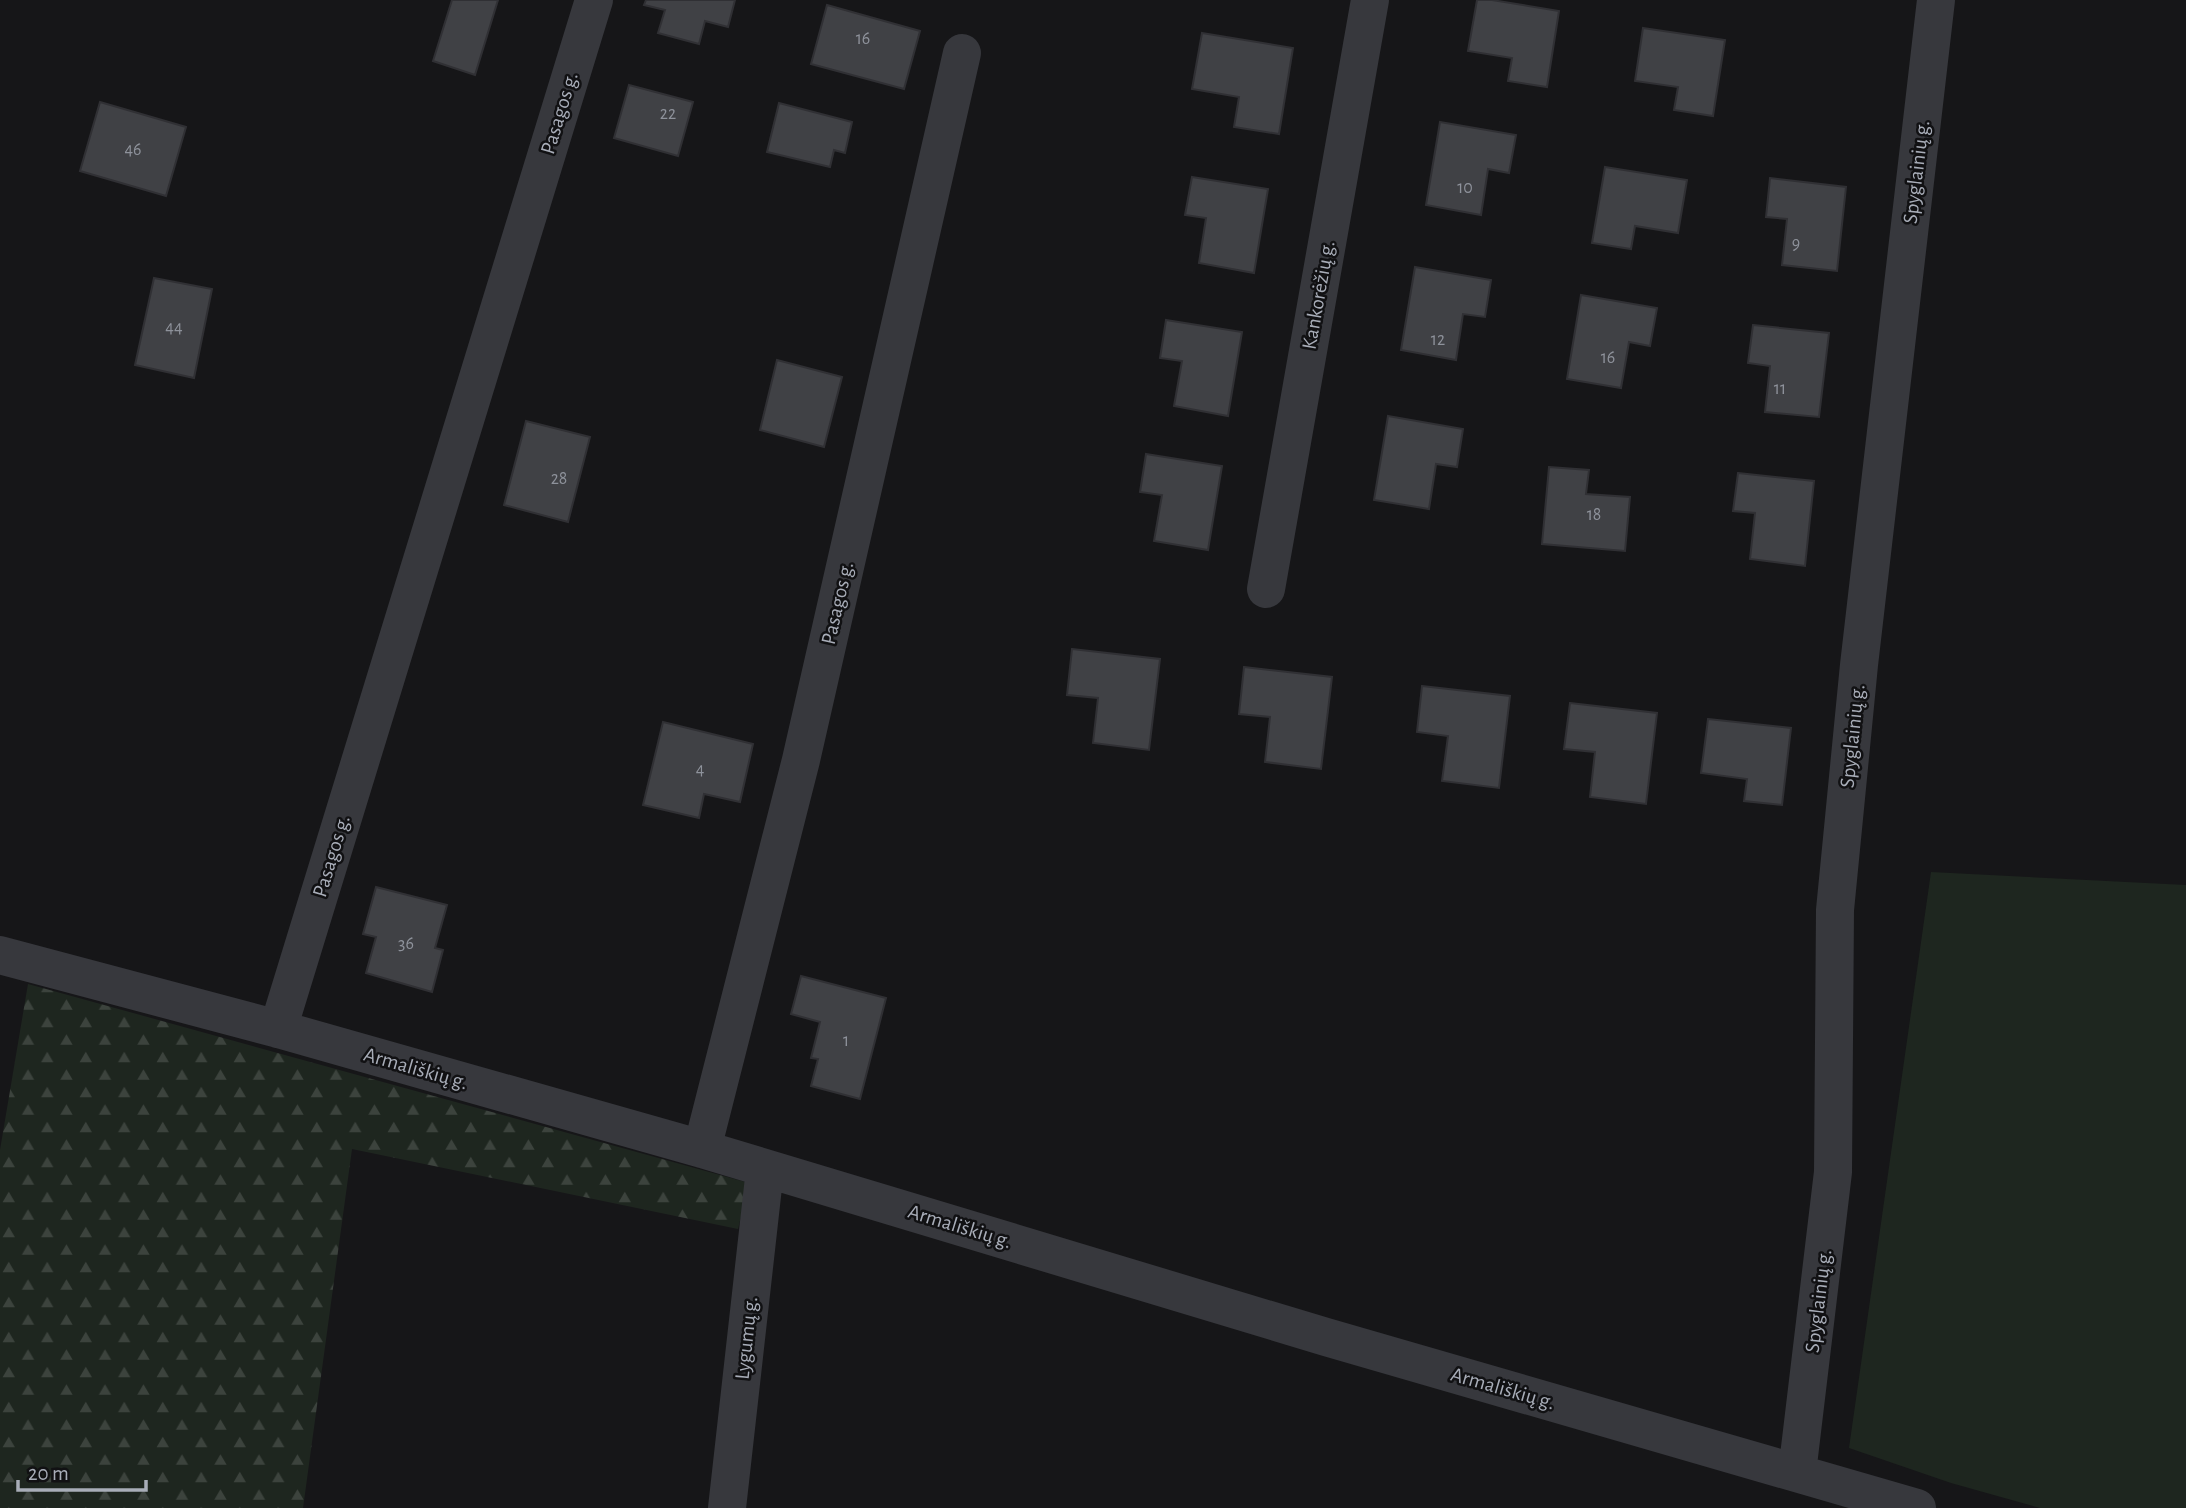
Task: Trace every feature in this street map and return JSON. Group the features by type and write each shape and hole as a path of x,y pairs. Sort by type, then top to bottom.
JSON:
{"street":[{"name":"Pasagos g.","path":"278,1029 594,0"},
{"name":"Kankorėžių g.","path":"1266,589 1370,0"},
{"name":"Spyglainių g.","path":"1797,1473 1833,1172 1835,910 1859,664 1936,0"},
{"name":"Pasagos g.","path":"702,1149 801,760 962,53"},
{"name":"Armališkių g.","path":"0,955 278,1029 702,1149 1326,1337 1917,1508"},
{"name":"Lygumų g.","path":"727,1508 765,1169"}],"green space":[{"path":"1931,872 2186,885 2186,1508 2040,1508 1951,1483 1849,1448"},
{"path":"28,984 749,1183 738,1229 352,1149 303,1508 0,1508 0,1150"}],"building":[{"path":"452,0 498,0 475,75 433,61"},
{"path":"646,0 735,0 728,27 705,21 699,44 658,33 665,10 644,5"},
{"path":"1477,0 1559,11 1547,87 1508,81 1512,58 1468,51"},
{"path":"827,5 920,31 904,89 811,64"},
{"path":"1643,28 1725,40 1713,116 1674,110 1678,87 1635,81"},
{"path":"1202,33 1293,48 1279,134 1234,127 1239,97 1192,89"},
{"path":"629,85 693,102 678,156 614,138"},
{"path":"100,102 186,127 166,196 80,171"},
{"path":"779,103 852,122 845,153 834,150 830,167 767,152"},
{"path":"1440,122 1516,135 1509,173 1488,169 1481,215 1426,205"},
{"path":"1605,167 1687,180 1678,233 1635,226 1631,249 1592,243"},
{"path":"1192,177 1268,189 1254,273 1199,263 1206,218 1185,215"},
{"path":"1770,178 1846,187 1837,271 1782,265 1787,219 1766,217"},
{"path":"1415,267 1491,280 1485,317 1463,314 1456,360 1401,350"},
{"path":"154,278 212,289 194,378 135,365"},
{"path":"1581,295 1657,308 1650,346 1629,342 1621,388 1567,379"},
{"path":"1166,320 1242,332 1228,416 1174,406 1182,361 1160,358"},
{"path":"1753,325 1829,333 1819,417 1765,412 1770,366 1748,363"},
{"path":"777,360 842,377 824,447 760,430"},
{"path":"1388,416 1463,429 1457,467 1436,464 1429,509 1374,500"},
{"path":"526,421 590,437 568,522 504,505"},
{"path":"1146,454 1222,466 1208,550 1154,541 1162,495 1140,492"},
{"path":"1549,467 1589,470 1586,494 1630,497 1625,551 1542,544"},
{"path":"1738,473 1814,481 1805,566 1750,559 1755,513 1733,511"},
{"path":"1072,649 1160,659 1149,750 1093,743 1098,698 1067,695"},
{"path":"1244,667 1332,677 1321,769 1265,762 1270,717 1239,714"},
{"path":"1422,686 1510,696 1499,788 1442,781 1448,736 1417,732"},
{"path":"1570,703 1657,713 1646,804 1590,797 1595,752 1564,749"},
{"path":"1708,719 1791,728 1782,805 1744,801 1747,779 1701,773"},
{"path":"663,722 753,744 740,802 704,794 699,818 643,805"},
{"path":"376,887 447,905 435,948 443,950 432,992 366,973 376,937 363,934"},
{"path":"801,976 886,998 860,1099 811,1086 818,1059 811,1058 820,1022 791,1014"}]}
